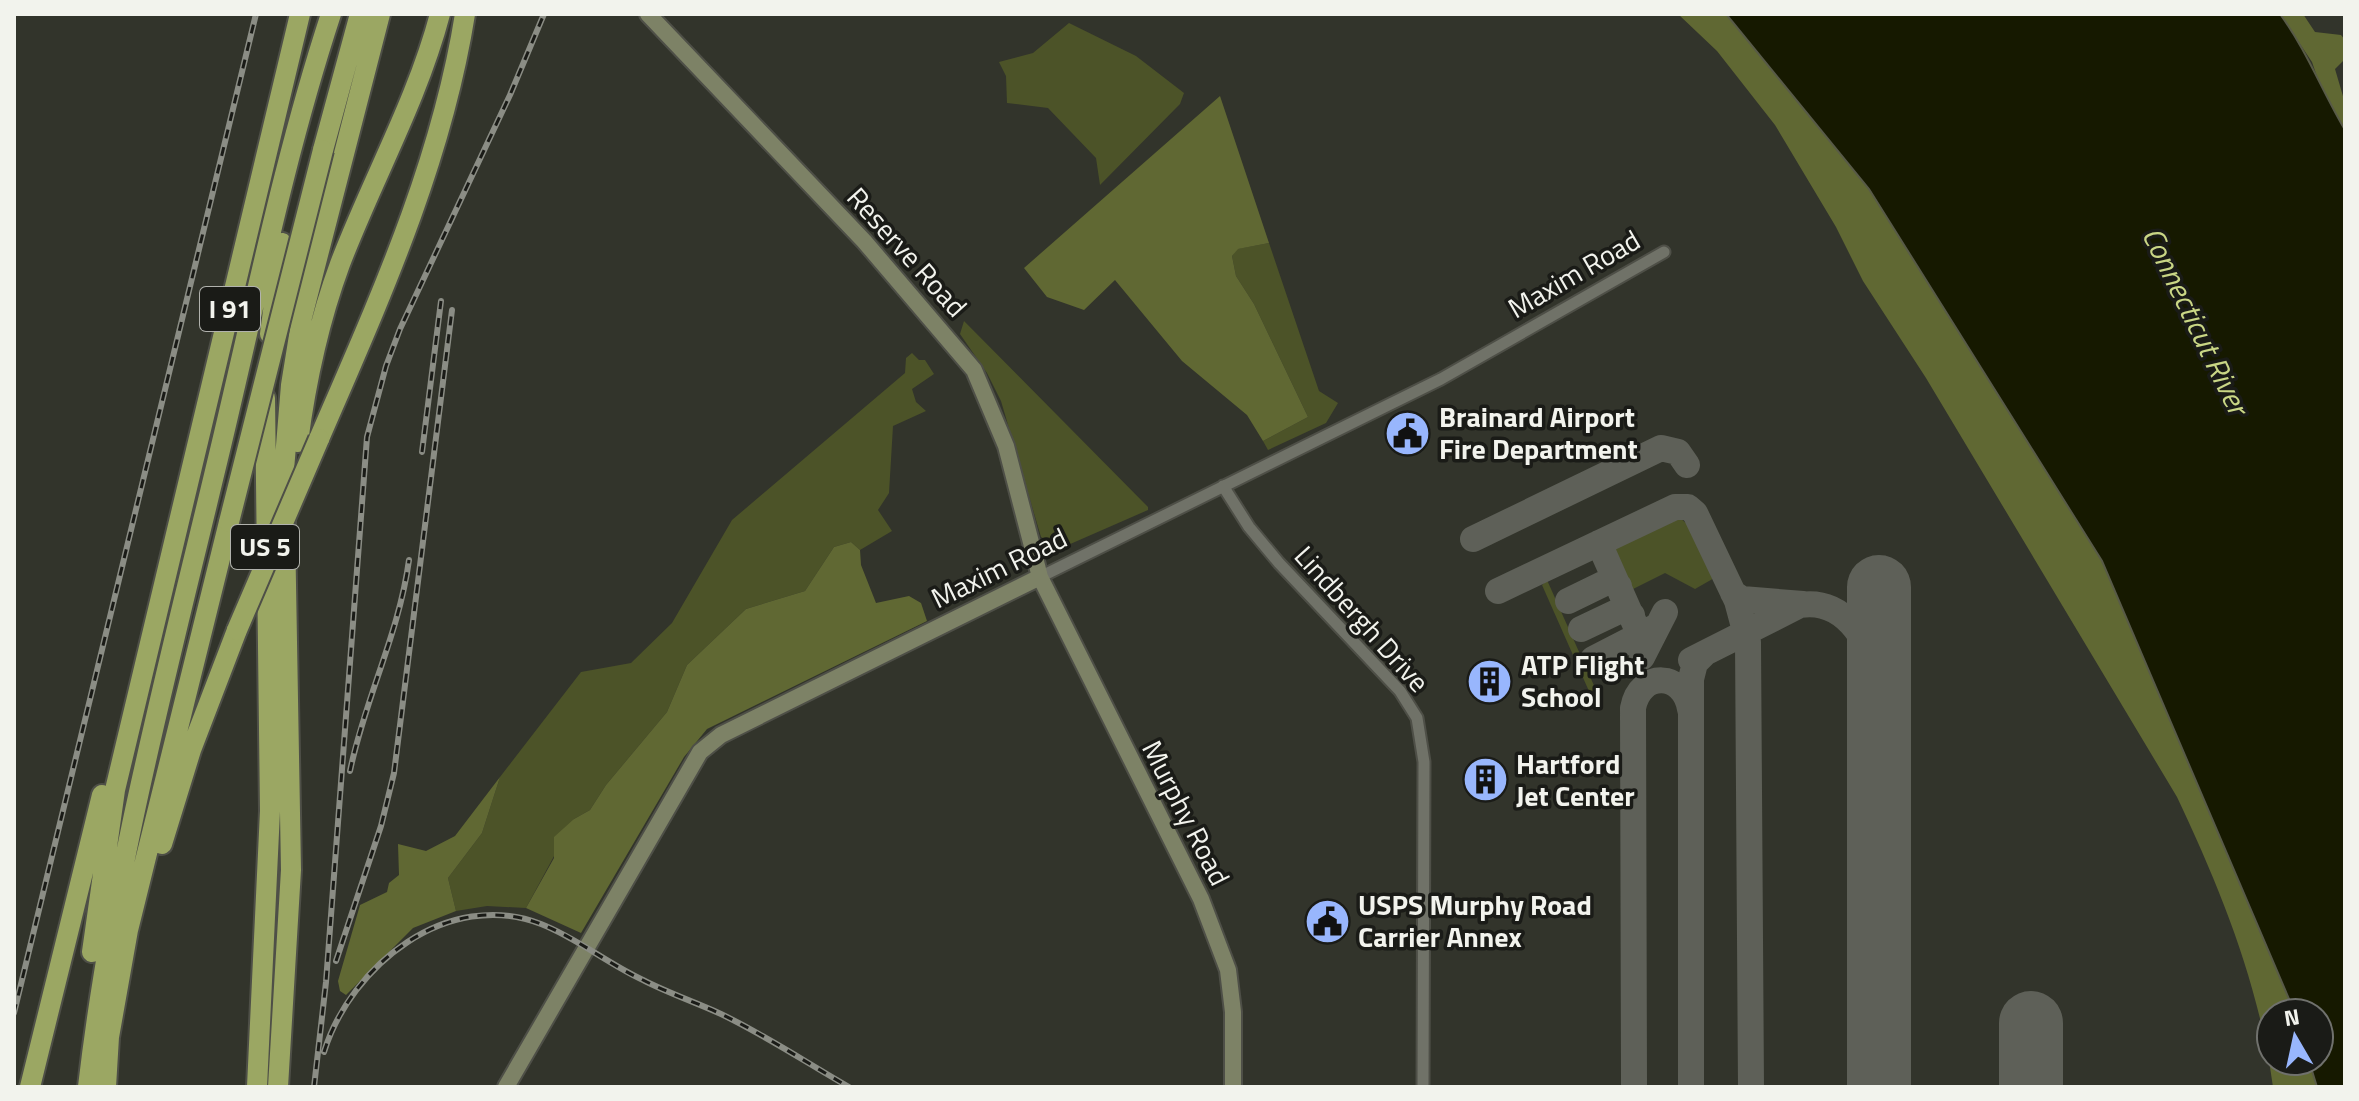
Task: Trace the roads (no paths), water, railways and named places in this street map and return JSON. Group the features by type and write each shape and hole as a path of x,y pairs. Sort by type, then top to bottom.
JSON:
{"highway":[{"name":"I 91","path":"77,1087 108,826 300,14"},
{"path":"88,1087 103,967 128,830 290,158 331,14"},
{"name":"US 5","path":"257,1087 270,811 263,457 267,368 291,192 312,101 339,14"},
{"path":"106,1087 111,1027 128,930 323,150 360,14"},
{"name":"US 5","path":"278,1087 291,878 285,462 296,351 355,101 380,14"},
{"path":"287,625 295,576 294,504 298,442 315,347 340,265 408,107 440,14"},
{"path":"116,1087 133,967 159,856 195,739 237,630 417,205 440,130 465,14"},
{"path":"30,1087 137,658 159,604"}],"street":[{"name":"Reserve Road","path":"648,14 864,241 974,370 1006,446 1040,577"},
{"name":"Maxim Road","path":"506,1087 700,752 721,735 1473,363 1664,252"},
{"name":"Lindbergh Drive","path":"1223,486 1262,543 1400,691 1417,718 1424,762 1423,1087"},
{"name":"Murphy Road","path":"1040,577 1217,936 1232,993 1233,1087"}],"water":[{"name":"Connecticut River","path":"1726,14 2280,14 2345,130 2345,1087 2317,1087 2314,1077 2335,1077 2335,997 2288,997 2102,561 1869,189"}],"railway":[{"path":"14,1013 256,14"},
{"path":"314,1087 326,982 367,437 386,366 400,329 510,95 544,14"},
{"path":"422,452 441,301"},
{"path":"336,961 381,826 394,773 452,310"},
{"path":"350,771 398,614 409,560"},
{"path":"324,1052 337,1020 356,990 380,964 408,942 439,926 472,917 506,916 554,930 630,974 737,1022 849,1087"}],"place":[{"name":"Brainard Airport Fire Department","path":"1408,433"},
{"name":"ATP Flight School","path":"1490,681"},
{"name":"Hartford Jet Center","path":"1485,780"},
{"name":"USPS Murphy Road Carrier Annex","path":"1327,921"}]}
